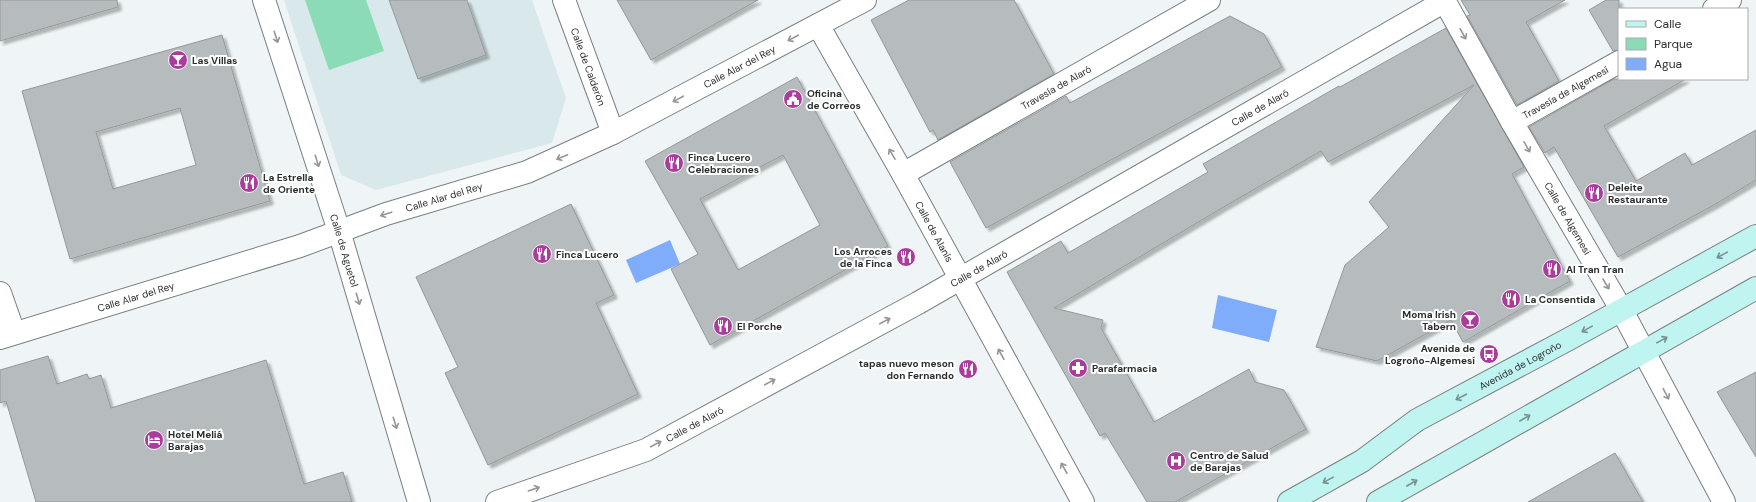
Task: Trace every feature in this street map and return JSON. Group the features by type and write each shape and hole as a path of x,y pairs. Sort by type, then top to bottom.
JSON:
{"main road":[{"name":"Avenida de Logroño","path":"1289,502 1362,461 1417,420 1568,340 1621,309 1756,236"},
{"path":"1378,502 1642,351 1756,288"}],"street":[{"name":"Calle de Aguetol","path":"264,0 339,230 353,283 419,502"},
{"name":"Calle de Calderón","path":"564,0 613,133"},
{"name":"Calle Alar del Rey","path":"7,336 300,246 339,230 386,214 527,172 613,133 865,0"},
{"name":"Travesía de Alaró","path":"903,174 1209,0"},
{"name":"Calle de Algemesí","path":"1444,0 1512,122 1621,309 1642,351 1724,502"},
{"name":"Calle de Alaró","path":"497,502 646,450 959,279 1444,0"},
{"path":"1716,8 1730,0"},
{"name":"Calle de Alanís","path":"818,25 903,174 959,279 1083,502"},
{"name":"Travesía de Algemesí","path":"1512,122 1618,63"},
{"path":"0,293 7,336"}],"shaded area":[{"path":"284,0 532,0 566,98 552,143 376,190 341,175"}],"green space":[{"path":"305,0 366,0 384,51 329,70"}],"water":[{"path":"670,240 680,264 636,283 626,260"},
{"path":"1218,295 1277,310 1269,342 1212,328"}],"building":[{"path":"0,0 117,0 118,7 0,41"},
{"path":"389,0 467,0 486,55 418,79"},
{"path":"617,0 758,0 651,60"},
{"path":"909,0 1014,0 1054,74 938,140 933,130 930,132 871,20"},
{"path":"1461,0 1565,0 1526,22 1559,81 1517,105 1467,16 1470,15"},
{"path":"1606,0 1619,0 1618,50 1613,51 1589,10"},
{"path":"1230,16 1264,34 1282,67 986,228 950,162 1066,96 1070,103"},
{"path":"1446,28 1524,167 1512,174 1570,281 1463,342 1451,320 1377,361 1316,347 1345,265 1389,227 1369,202 1474,85 1328,162 1321,151 1054,308 1103,320 1101,328 1154,422 1249,369 1255,382 1284,390 1306,429 1175,502 1147,502 1105,433 1100,436 1007,272 1061,241 1068,253 1208,172 1203,164 1339,86 1340,87"},
{"path":"222,35 270,201 70,259 22,91","holes":["180,108 196,165 113,189 96,132"]},
{"path":"797,77 888,246 710,345 671,269 698,254 645,161","holes":["783,155 820,225 738,270 700,199"]},
{"path":"1614,79 1684,80 1604,126 1636,181 1685,153 1692,165 1756,130 1756,180 1714,205 1618,257 1554,147 1545,153 1529,127"},
{"path":"571,204 614,295 596,303 638,394 488,465 445,373 458,367 416,277"},
{"name":"Hotel Meliá Barajas","path":"48,356 57,384 87,374 89,379 101,375 111,408 266,360 304,484 343,472 352,502 36,502 6,401 0,403 0,370"},
{"path":"1756,372 1756,457 1717,392"},
{"path":"1615,453 1643,502 1528,502"}],"place":[{"name":"Las Villas","path":"178,60"},
{"name":"Oficina de Correos","path":"793,99"},
{"name":"Finca Lucero Celebraciones","path":"674,163"},
{"name":"La Estrella de Oriente","path":"249,183"},
{"name":"Deleite Restaurante","path":"1594,193"},
{"name":"Finca Lucero","path":"542,254"},
{"name":"Los Arroces de la Finca","path":"906,257"},
{"name":"Al Tran Tran","path":"1552,269"},
{"name":"La Consentida","path":"1511,299"},
{"name":"Moma Irish Tabern","path":"1470,320"},
{"name":"El Porche","path":"723,326"},
{"name":"Avenida de Logroño-Algemesí","path":"1489,354"},
{"name":"Parafarmacia","path":"1078,368"},
{"name":"tapas nuevo meson don Fernando","path":"968,369"},
{"name":"Hotel Meliá Barajas","path":"154,440"},
{"name":"Centro de Salud de Barajas","path":"1176,461"}]}
